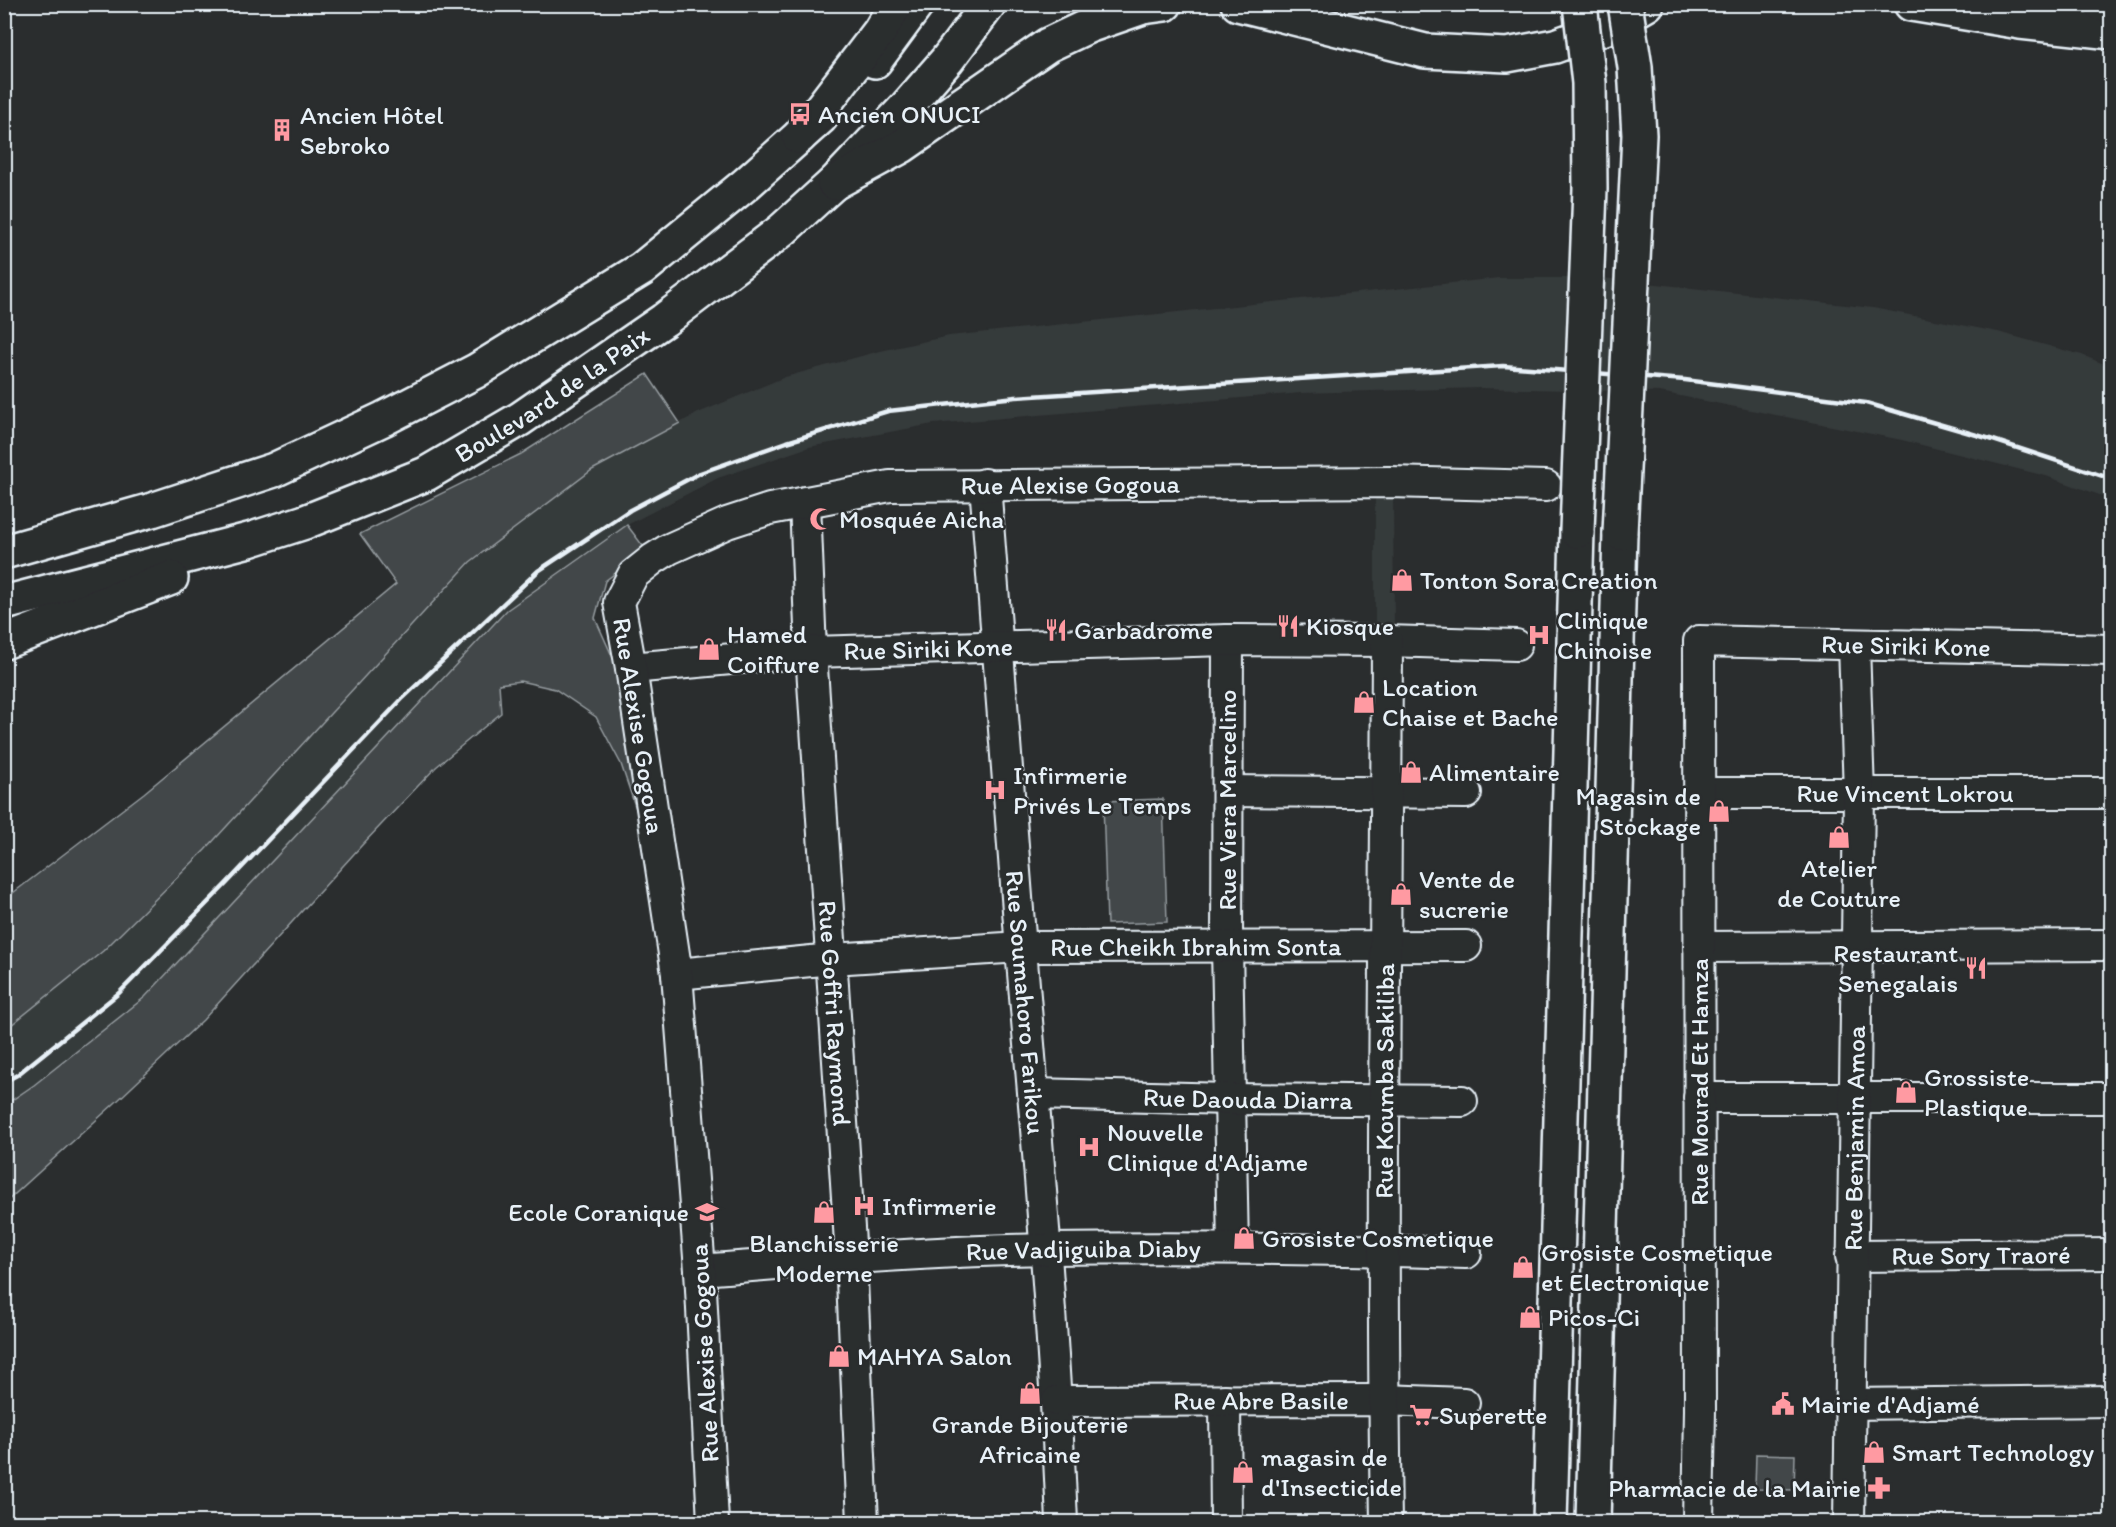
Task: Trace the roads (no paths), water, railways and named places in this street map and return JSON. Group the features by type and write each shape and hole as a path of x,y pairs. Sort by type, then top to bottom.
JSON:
{"main road":[{"path":"799,137 880,31 896,4"},
{"path":"4,552 152,510 274,470 476,371 642,268 684,236 799,137 854,86 917,4"},
{"name":"Boulevard de la Paix","path":"4,603 249,540 304,522 426,474 519,419 664,320 781,231 834,183 924,87 989,4"},
{"path":"834,183 902,146 1048,45 1088,27 1143,7 1165,4"},
{"path":"1238,4 1425,51 1507,55 1531,52 1607,27 1647,4"},
{"path":"1550,1522 1577,531 1590,189 1589,83 1580,4"},
{"path":"1593,1522 1620,533 1639,135 1635,67 1625,4"},
{"path":"1911,4 2013,21 2112,32"},
{"path":"2101,4 2112,6"},
{"path":"4,530 152,510"},
{"path":"4,642 165,581 249,540"}],"street":[{"name":"Rue Alexise Gogoua","path":"713,1522 700,1270 677,974 632,668 619,602 633,575 669,549 713,529 770,510 890,486 1390,482 1546,486"},
{"name":"Rue Soumahoro Farikou","path":"985,484 1047,1249 1062,1522"},
{"name":"Rue Goffri Raymond","path":"806,502 811,652 851,1258 863,1522"},
{"name":"Rue Siriki Kone","path":"632,668 811,652 1228,640 1516,645"},
{"name":"Rue Viera Marcelino","path":"1228,640 1227,947 1233,1248"},
{"name":"Rue Koumba Sakiliba","path":"1386,1522 1384,945 1387,641"},
{"name":"Rue Siriki Kone","path":"1699,641 2112,650"},
{"name":"Rue Mourad Et Hamza","path":"1698,1522 1700,1410 1699,641"},
{"name":"Rue Benjamin Amoa","path":"1849,1522 1853,1098 1859,794 1854,645"},
{"path":"1228,791 1466,793"},
{"name":"Rue Vincent Lokrou","path":"1699,793 2112,793"},
{"path":"1699,947 2112,945"},
{"name":"Rue Cheikh Ibrahim Sonta","path":"677,974 832,958 1021,947 1466,946"},
{"name":"Rue Daouda Diarra","path":"1034,1094 1229,1099 1462,1101"},
{"path":"1699,1098 2112,1098"},
{"name":"Rue Vadjiguiba Diaby","path":"700,1270 851,1258 1047,1249 1233,1248 1466,1253"},
{"name":"Rue Sory Traoré","path":"1851,1256 2112,1254"},
{"path":"1226,1400 1226,1522"},
{"name":"Rue Abre Basile","path":"1057,1401 1384,1400 1464,1403"},
{"path":"1849,1404 2112,1401"}],"railway":[{"path":"4,1082 17,1075 119,993 403,698 538,571 630,510 700,473 787,442 888,411 1016,397 1503,366 1685,380 1866,403 1987,438 2112,479"}],"place":[{"name":"Ancien ONUCI","path":"800,114"},
{"name":"Ancien Hôtel Sebroko","path":"282,130"},
{"name":"Mosquée Aicha","path":"821,519"},
{"name":"Tonton Sora Creation","path":"1402,580"},
{"name":"Kiosque","path":"1288,626"},
{"name":"Garbadrome","path":"1056,630"},
{"name":"Clinique Chinoise","path":"1539,635"},
{"name":"Hamed Coiffure","path":"709,649"},
{"name":"Location Chaise et Bache","path":"1364,702"},
{"name":"Alimentaire","path":"1411,772"},
{"name":"Infirmerie Privés Le Temps","path":"995,790"},
{"name":"Magasin de Stockage","path":"1719,811"},
{"name":"Atelier de Couture","path":"1839,837"},
{"name":"Vente de sucrerie","path":"1401,894"},
{"name":"Restaurant Senegalais","path":"1976,968"},
{"name":"Grossiste Plastique","path":"1906,1092"},
{"name":"Nouvelle Clinique d'Adjame","path":"1089,1147"},
{"name":"Infirmerie","path":"864,1206"},
{"name":"Ecole Coranique","path":"707,1212"},
{"name":"Blanchisserie Moderne","path":"824,1212"},
{"name":"Grosiste Cosmetique","path":"1244,1238"},
{"name":"Grosiste Cosmetique et Electronique","path":"1523,1267"},
{"name":"Picos-Ci","path":"1530,1317"},
{"name":"MAHYA Salon","path":"839,1356"},
{"name":"Grande Bijouterie Africaine","path":"1030,1393"},
{"name":"Mairie d'Adjamé","path":"1783,1404"},
{"name":"Superette","path":"1421,1415"},
{"name":"Smart Technology","path":"1874,1452"},
{"name":"magasin de d'Insecticide","path":"1243,1472"},
{"name":"Pharmacie de la Mairie","path":"1879,1488"}]}
